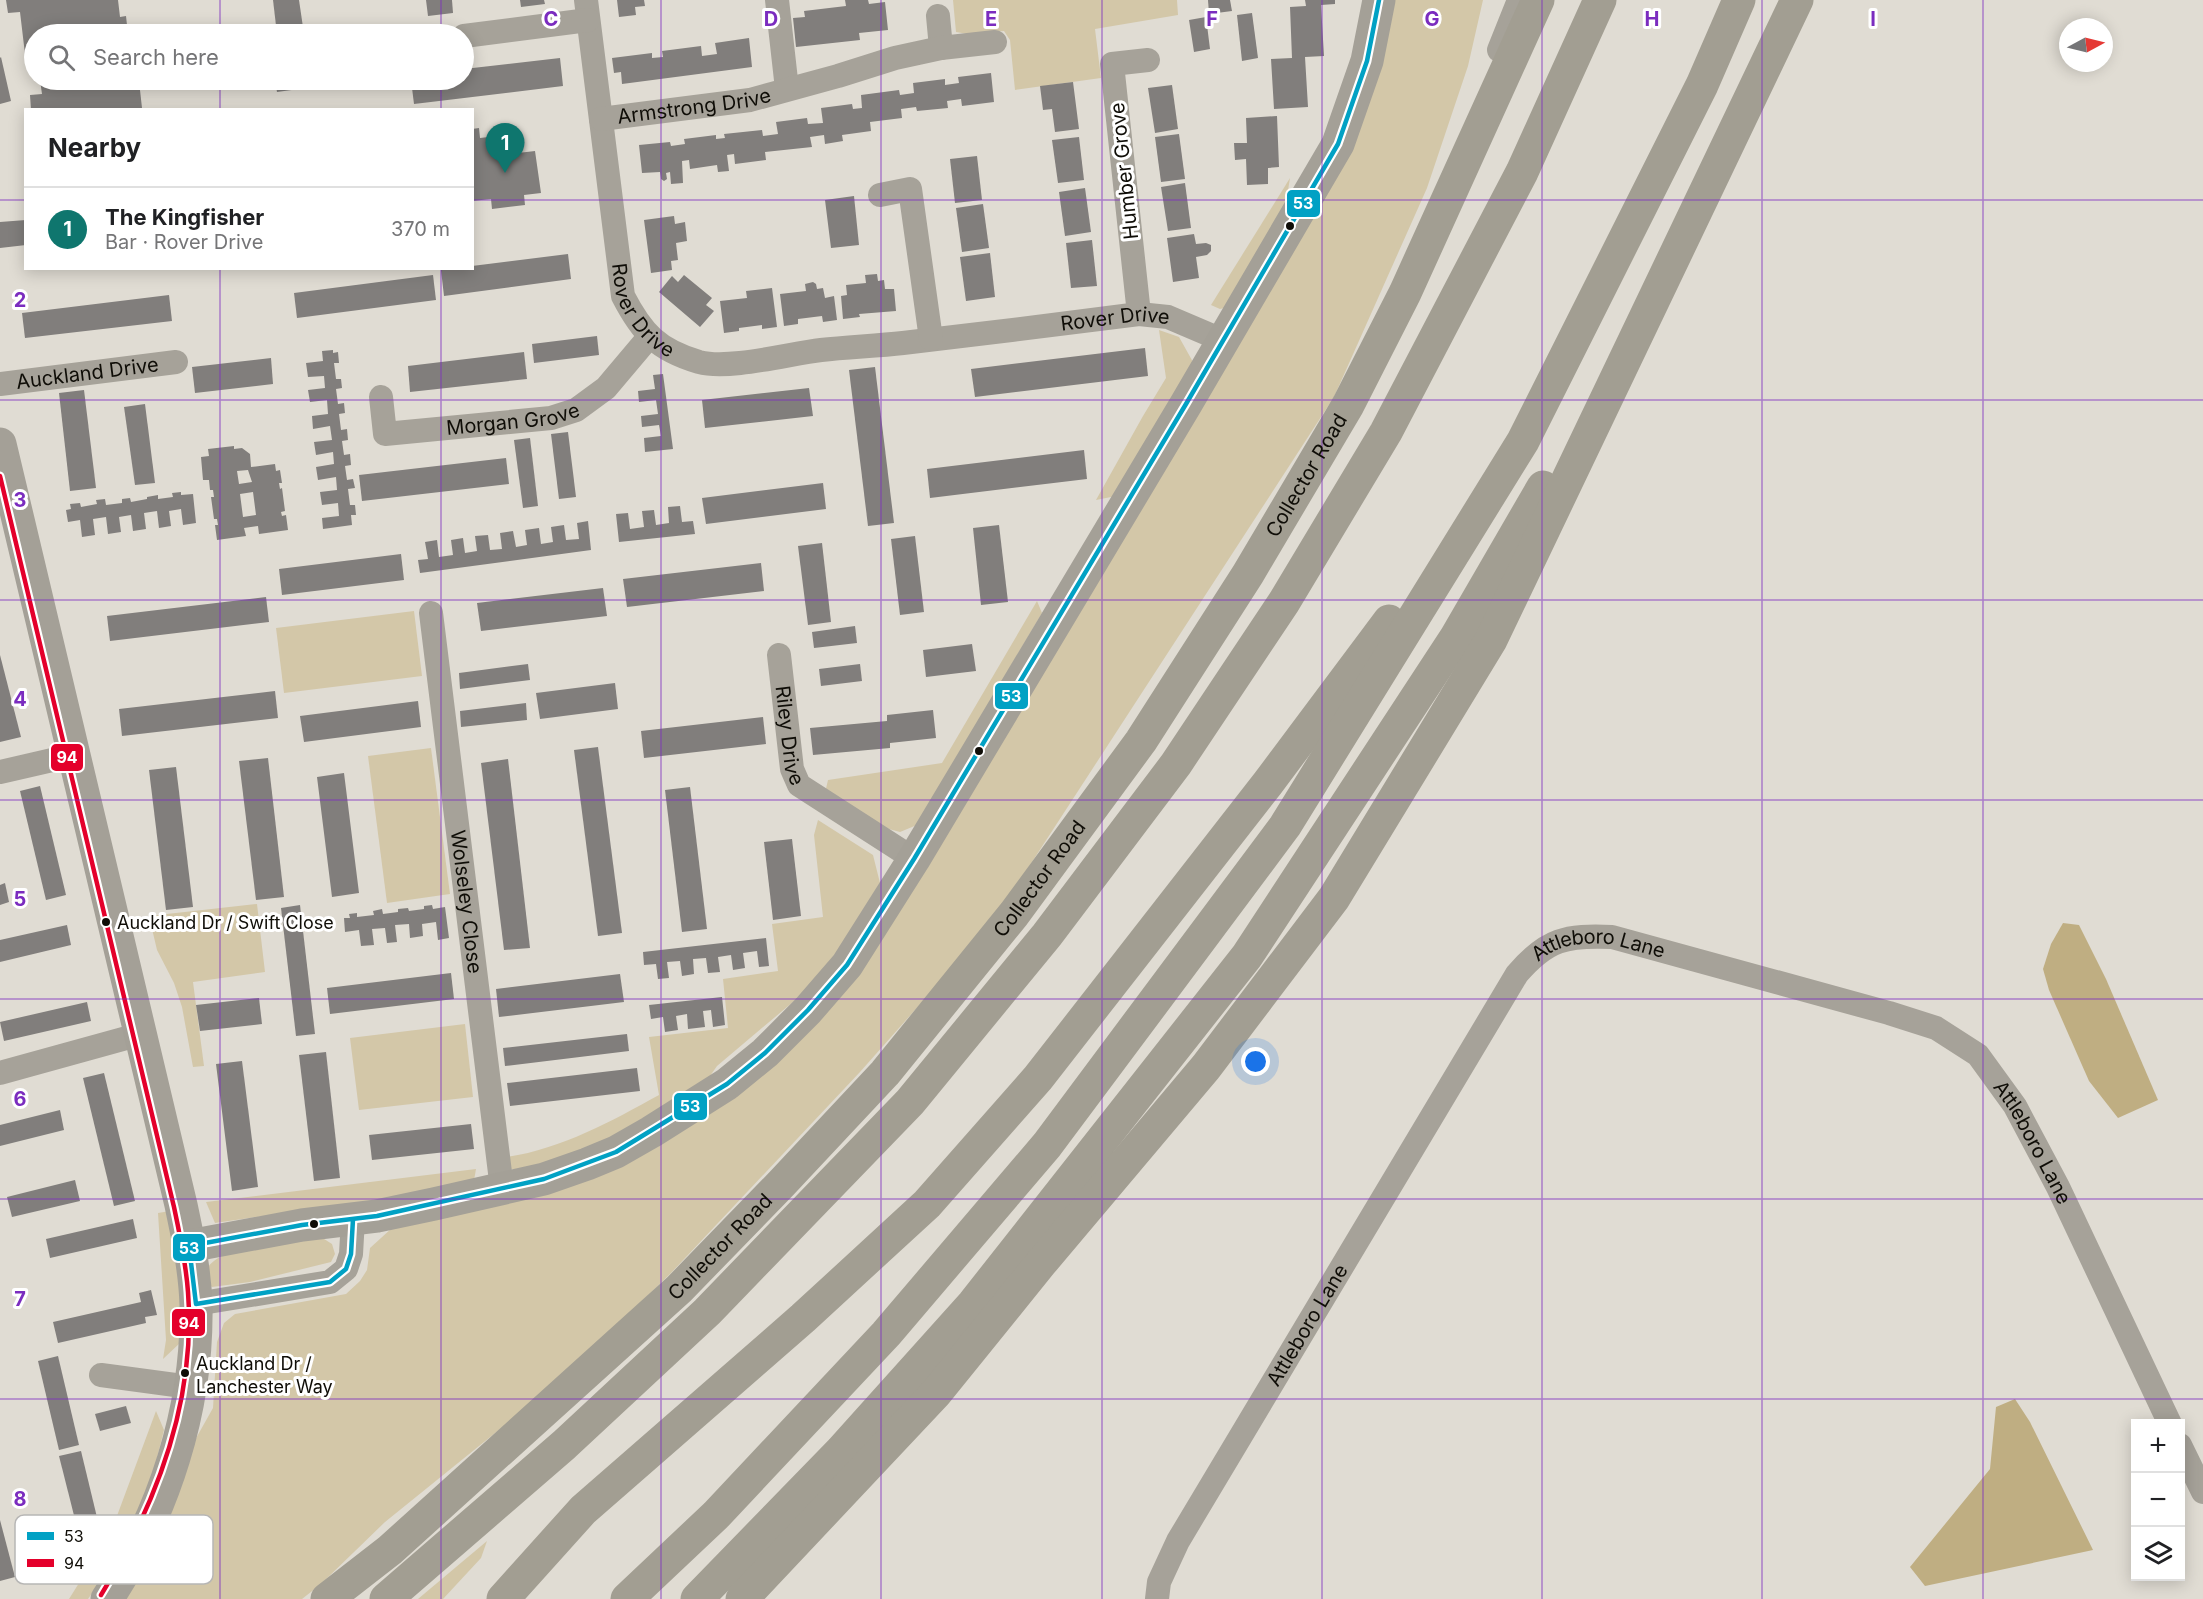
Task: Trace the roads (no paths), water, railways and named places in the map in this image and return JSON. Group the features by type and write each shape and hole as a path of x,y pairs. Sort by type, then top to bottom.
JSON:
{"highway":[{"name":"Collector Road","path":"327,1599 390,1550 679,1289 885,1073 1014,914 1141,741 1248,574 1348,405 1405,293 1538,0"},
{"name":"Collector Road","path":"386,1599 564,1445 707,1312 910,1102 1047,935 1189,745 1284,602 1386,432 1522,172 1600,0"},
{"path":"627,1599 716,1515 886,1334 1047,1145 1285,826 1523,441 1702,85 1739,0"},
{"path":"742,1599 936,1393 1041,1263 1206,1067 1334,898 1491,640 1797,0"},
{"path":"697,1599 841,1451 973,1304 1247,956 1456,637 1667,272"},
{"path":"503,1599 583,1510 802,1318 927,1204 1038,1078 1268,783 1523,441"}],"street":[{"name":"Armstrong Drive","path":"777,0 787,89"},
{"path":"189,1246 302,1225 377,1216 502,1189 544,1179 616,1152 727,1084 765,1053 808,1010 847,964 915,859 1338,144 1367,61 1379,0"},
{"path":"1405,293 1519,0"},
{"path":"474,34 587,10"},
{"name":"Rover Drive","path":"587,10 623,296 649,337 663,348 699,362 720,365 820,351 1139,314 1168,317 1222,340"},
{"path":"938,16 941,48"},
{"name":"Armstrong Drive","path":"601,119 750,100 895,58 941,48 995,42"},
{"name":"Humber Grove","path":"1139,314 1112,64 1148,60"},
{"path":"880,195 910,189 931,339"},
{"name":"Morgan Grove","path":"381,397 385,434 551,418 576,410 606,388 649,337"},
{"name":"Auckland Drive","path":"0,384 176,362"},
{"path":"0,444 4,478 74,754 189,1246 196,1304 190,1387 174,1455 152,1515"},
{"name":"Wolseley Close","path":"431,613 502,1189"},
{"name":"Riley Drive","path":"779,655 792,769 799,785 915,859"},
{"path":"0,772 74,754"},
{"name":"Attleboro Lane","path":"1157,1599 1159,1582 1178,1541 1499,1003 1517,974 1533,955 1557,941 1586,936 1612,937 1936,1028 1978,1055 2015,1106 2058,1187 2168,1419"},
{"path":"0,1072 141,1035"},
{"path":"196,1304 330,1282 346,1269 351,1254 353,1219"},
{"path":"101,1375 190,1387"},
{"path":"2185,1454 2203,1492"},
{"path":"107,1599 116,1584"}],"place":[{"name":"The Kingfisher","path":"505,173"},
{"name":"Auckland Dr / Swift Close","path":"106,922"},
{"name":"Auckland Dr / Lanchester Way","path":"185,1373"}]}
